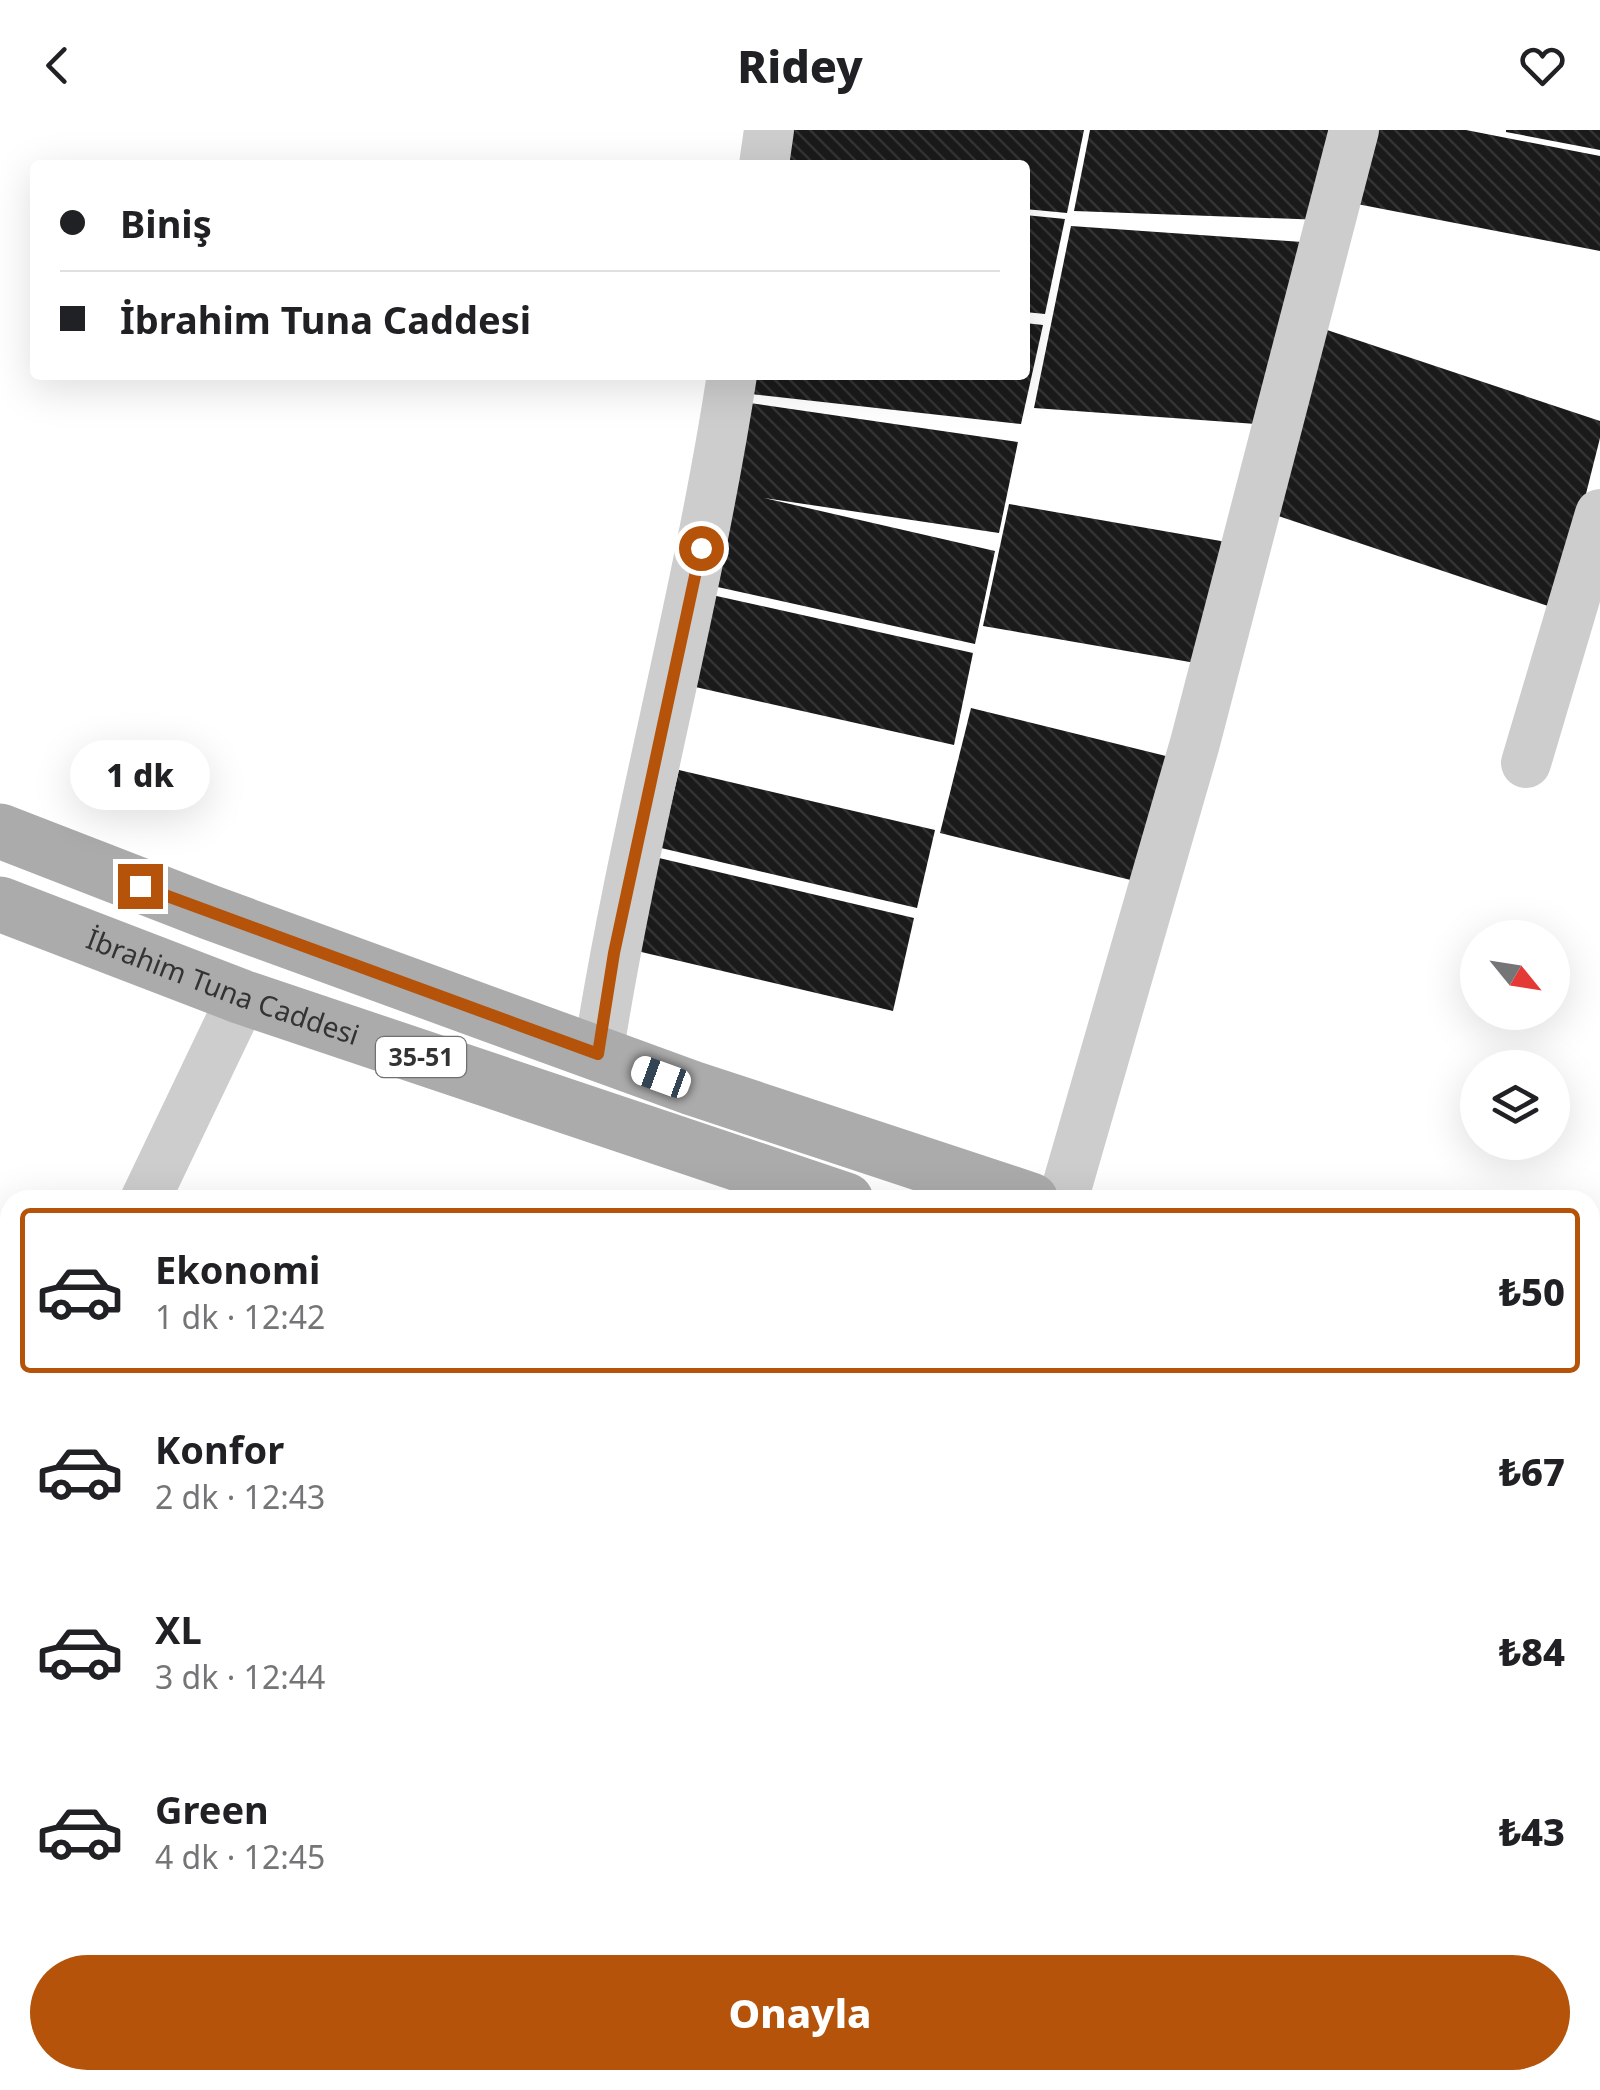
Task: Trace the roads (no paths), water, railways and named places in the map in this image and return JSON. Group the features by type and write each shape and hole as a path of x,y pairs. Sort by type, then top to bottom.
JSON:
{"main road":[{"name":"35-51","path":"0,831 692,1088 1001,1190"},
{"name":"İbrahim Tuna Caddesi","path":"0,904 242,997 816,1190"}],"street":[{"path":"765,160 769,130"},
{"path":"1066,1190 1194,743 1354,130"},
{"path":"598,1054 614,953 717,475 731,380"},
{"path":"1526,763 1600,514"},
{"path":"150,1190 242,997"}]}
